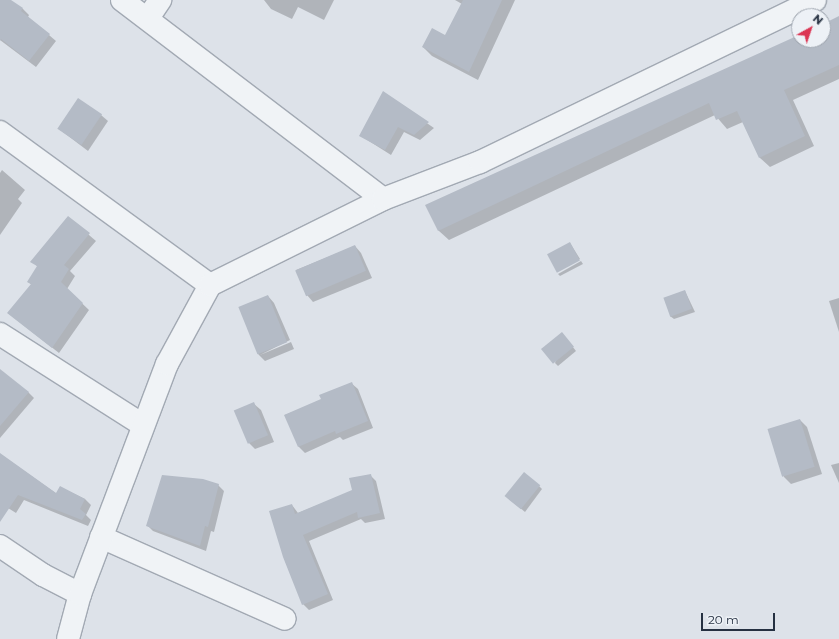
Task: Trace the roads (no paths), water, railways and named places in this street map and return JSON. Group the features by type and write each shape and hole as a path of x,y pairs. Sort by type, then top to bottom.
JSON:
{"street":[{"path":"122,0 148,18 383,199"},
{"path":"148,18 160,0"},
{"path":"68,639 80,594 167,364 210,285 383,199 480,162 815,0"},
{"path":"0,132 210,285"},
{"path":"0,334 143,425"},
{"path":"101,537 285,619"},
{"path":"0,546 43,575 80,594"}]}
